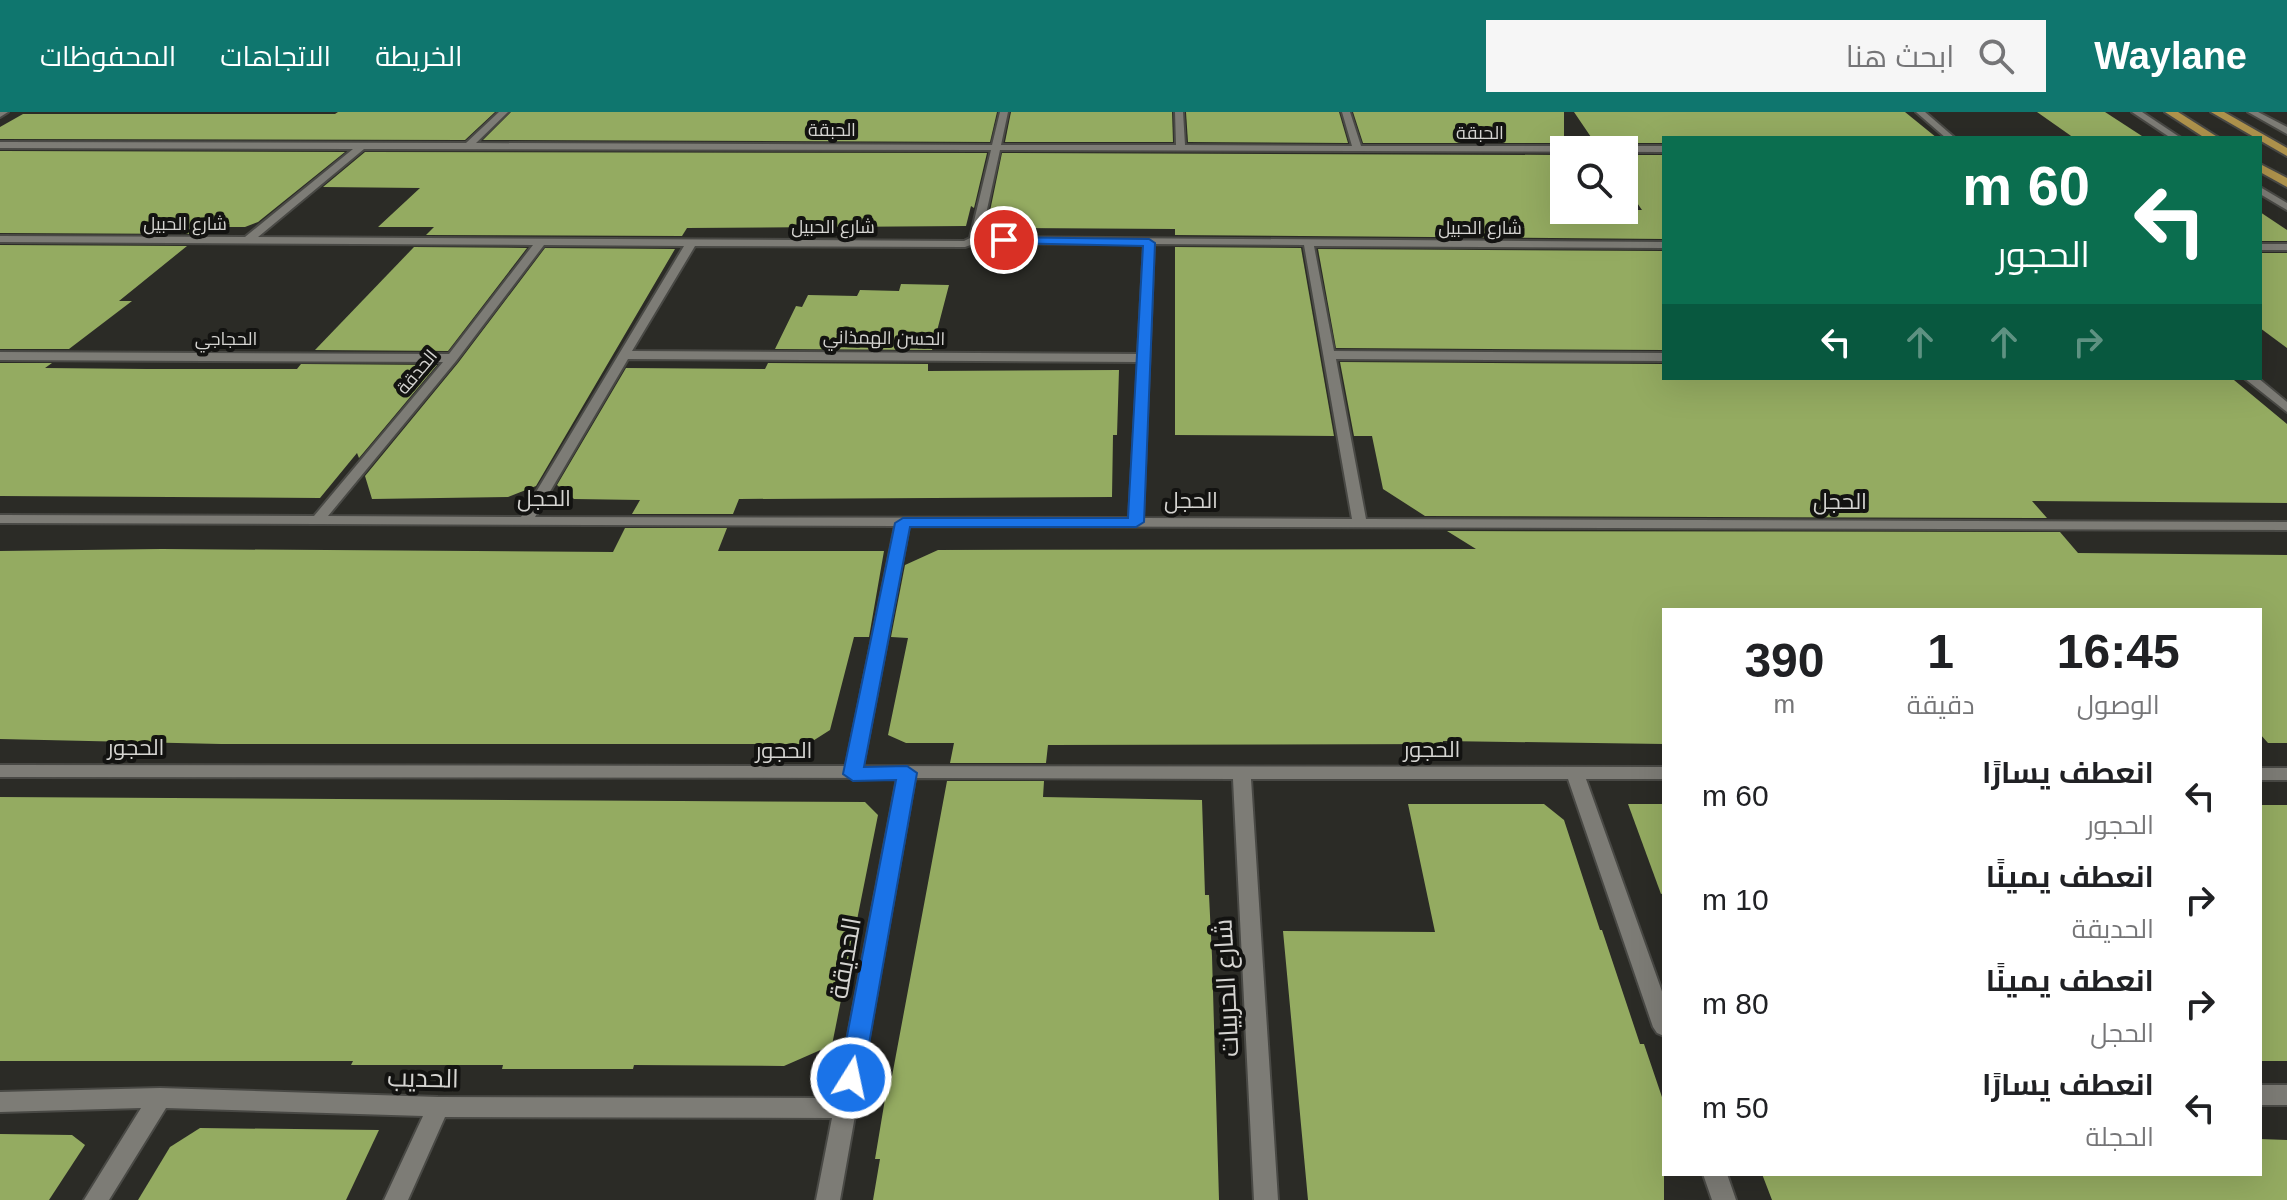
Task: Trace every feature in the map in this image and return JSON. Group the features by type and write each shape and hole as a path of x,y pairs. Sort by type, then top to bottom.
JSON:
{"main road":[{"path":"2170,112 2210,136"},
{"path":"2216,112 2258,136"},
{"path":"2262,139 2287,153"},
{"path":"2262,168 2287,183"}],"street":[{"path":"469,145 504,112"},
{"path":"975,240 1004,112"},
{"path":"1179,112 1181,147"},
{"path":"1346,112 1358,149"},
{"path":"1920,112 1949,136"},
{"path":"2136,112 2174,136"},
{"path":"2252,112 2287,131"},
{"name":"الحبقة","path":"0,145 1662,149"},
{"path":"248,240 362,146"},
{"path":"2262,191 2287,207"},
{"name":"شارع الحبيل","path":"0,239 965,244 975,240 1662,245"},
{"name":"الحدقة","path":"317,521 452,358 541,242"},
{"path":"526,520 691,243"},
{"path":"1136,522 1149,243"},
{"path":"1309,244 1359,521"},
{"path":"2262,247 2287,247"},
{"name":"الحسن الهمذاني","path":"624,355 1143,358"},
{"path":"1328,355 1662,357"},
{"name":"الحجاجي","path":"0,356 452,358"},
{"path":"2252,380 2287,408"},
{"name":"الحجل","path":"0,519 2287,526"},
{"path":"853,774 903,523"},
{"name":"الحجور","path":"0,771 1662,773"},
{"name":"الحديقة","path":"828,1200 907,773"},
{"name":"شارع الحربيات","path":"1242,773 1266,1200"},
{"path":"1575,773 1662,1021"},
{"path":"2262,774 2287,774"},
{"path":"2262,1095 2287,1095"},
{"path":"96,1200 160,1098"},
{"name":"الحديب","path":"0,1102 160,1098 438,1107 845,1108"},
{"path":"396,1200 438,1107"},
{"path":"1716,1176 1724,1200"}],"building":[{"path":"495,112 465,140 0,139 0,127 23,114"},
{"path":"511,112 997,112 990,142 483,140"},
{"path":"1011,112 1172,112 1173,142 1005,142"},
{"path":"1186,112 1339,112 1348,143 1188,142"},
{"path":"1353,112 1564,112 1564,136 1550,136 1550,143 1363,143"},
{"path":"1574,112 1905,112 1935,136 1662,136 1662,143 1638,143 1638,136 1590,136"},
{"path":"2037,112 2105,112 2142,136 2071,136"},
{"path":"0,151 345,152 258,222 245,227 212,227 203,234 0,233"},
{"path":"365,152 987,153 974,208 971,206 966,226 687,228 682,236 426,235 434,227 378,227 420,188 323,187"},
{"path":"1002,153 1550,155 1550,224 1638,224 1638,210 1642,210 1638,204 1638,155 1662,155 1662,239 1175,235 1175,229 1011,228 989,216"},
{"path":"2262,213 2287,230 2287,241 2262,241"},
{"path":"0,245 187,246 119,301 132,301 69,349 0,349"},
{"path":"414,247 527,248 448,351 315,350"},
{"path":"1175,247 1301,248 1334,436 1175,435"},
{"path":"545,248 675,249 536,486 508,497 372,499 365,476 458,363"},
{"path":"1318,249 1662,251 1662,350 1336,348"},
{"path":"2262,253 2287,253 2287,348 2262,329"},
{"path":"901,284 949,285 932,350 775,349 796,306 802,307 808,295 857,296 860,290 899,291"},
{"path":"1340,362 1662,364 1662,380 2234,380 2287,424 2287,503 2032,501 2047,518 1425,516 1383,489 1372,436 1354,436"},
{"path":"0,363 52,363 45,368 147,369 297,369 301,364 437,365 359,458 357,453 320,498 0,496"},
{"path":"768,363 928,364 928,371 1119,370 1117,435 1113,435 1112,497 739,499 733,514 632,514 640,500 574,499 557,485 626,368 765,369"},
{"path":"625,528 727,528 718,551 884,551 869,637 854,637 830,730 808,744 221,744 0,739 0,551 613,552"},
{"path":"1447,531 2060,532 2078,553 2287,555 2287,743 2268,743 2262,736 2262,608 1662,608 1662,744 1443,741 1443,744 1048,745 1046,763 950,763 954,743 906,743 888,735 908,638 891,637 905,565 938,550 1476,549"},
{"path":"947,781 1044,781 1043,797 1202,800 1205,895 1209,895 1212,956 1219,1200 873,1200 880,1159 875,1159 887,1087 890,1087"},
{"path":"0,797 865,802 878,815 832,1045 784,1066 634,1065 633,1069 502,1069 503,1065 351,1065 353,1061 0,1061"},
{"path":"1408,804 1544,804 1564,820 1640,1044 1644,1044 1662,1097 1664,1200 1308,1200 1283,931 1435,932"},
{"path":"1628,804 1662,804 1661,894"},
{"path":"2262,805 2287,805 2287,1061 2262,1061"},
{"path":"200,1128 379,1130 346,1200 138,1200 170,1147"},
{"path":"0,1134 72,1135 85,1145 49,1200 0,1200"},
{"path":"2262,1139 2287,1140 2287,1200 1772,1200 1763,1176 2262,1176"}],"route":[{"path":"851,1078 907,773 853,774 903,523 1136,522 1149,243 1004,240"}]}
